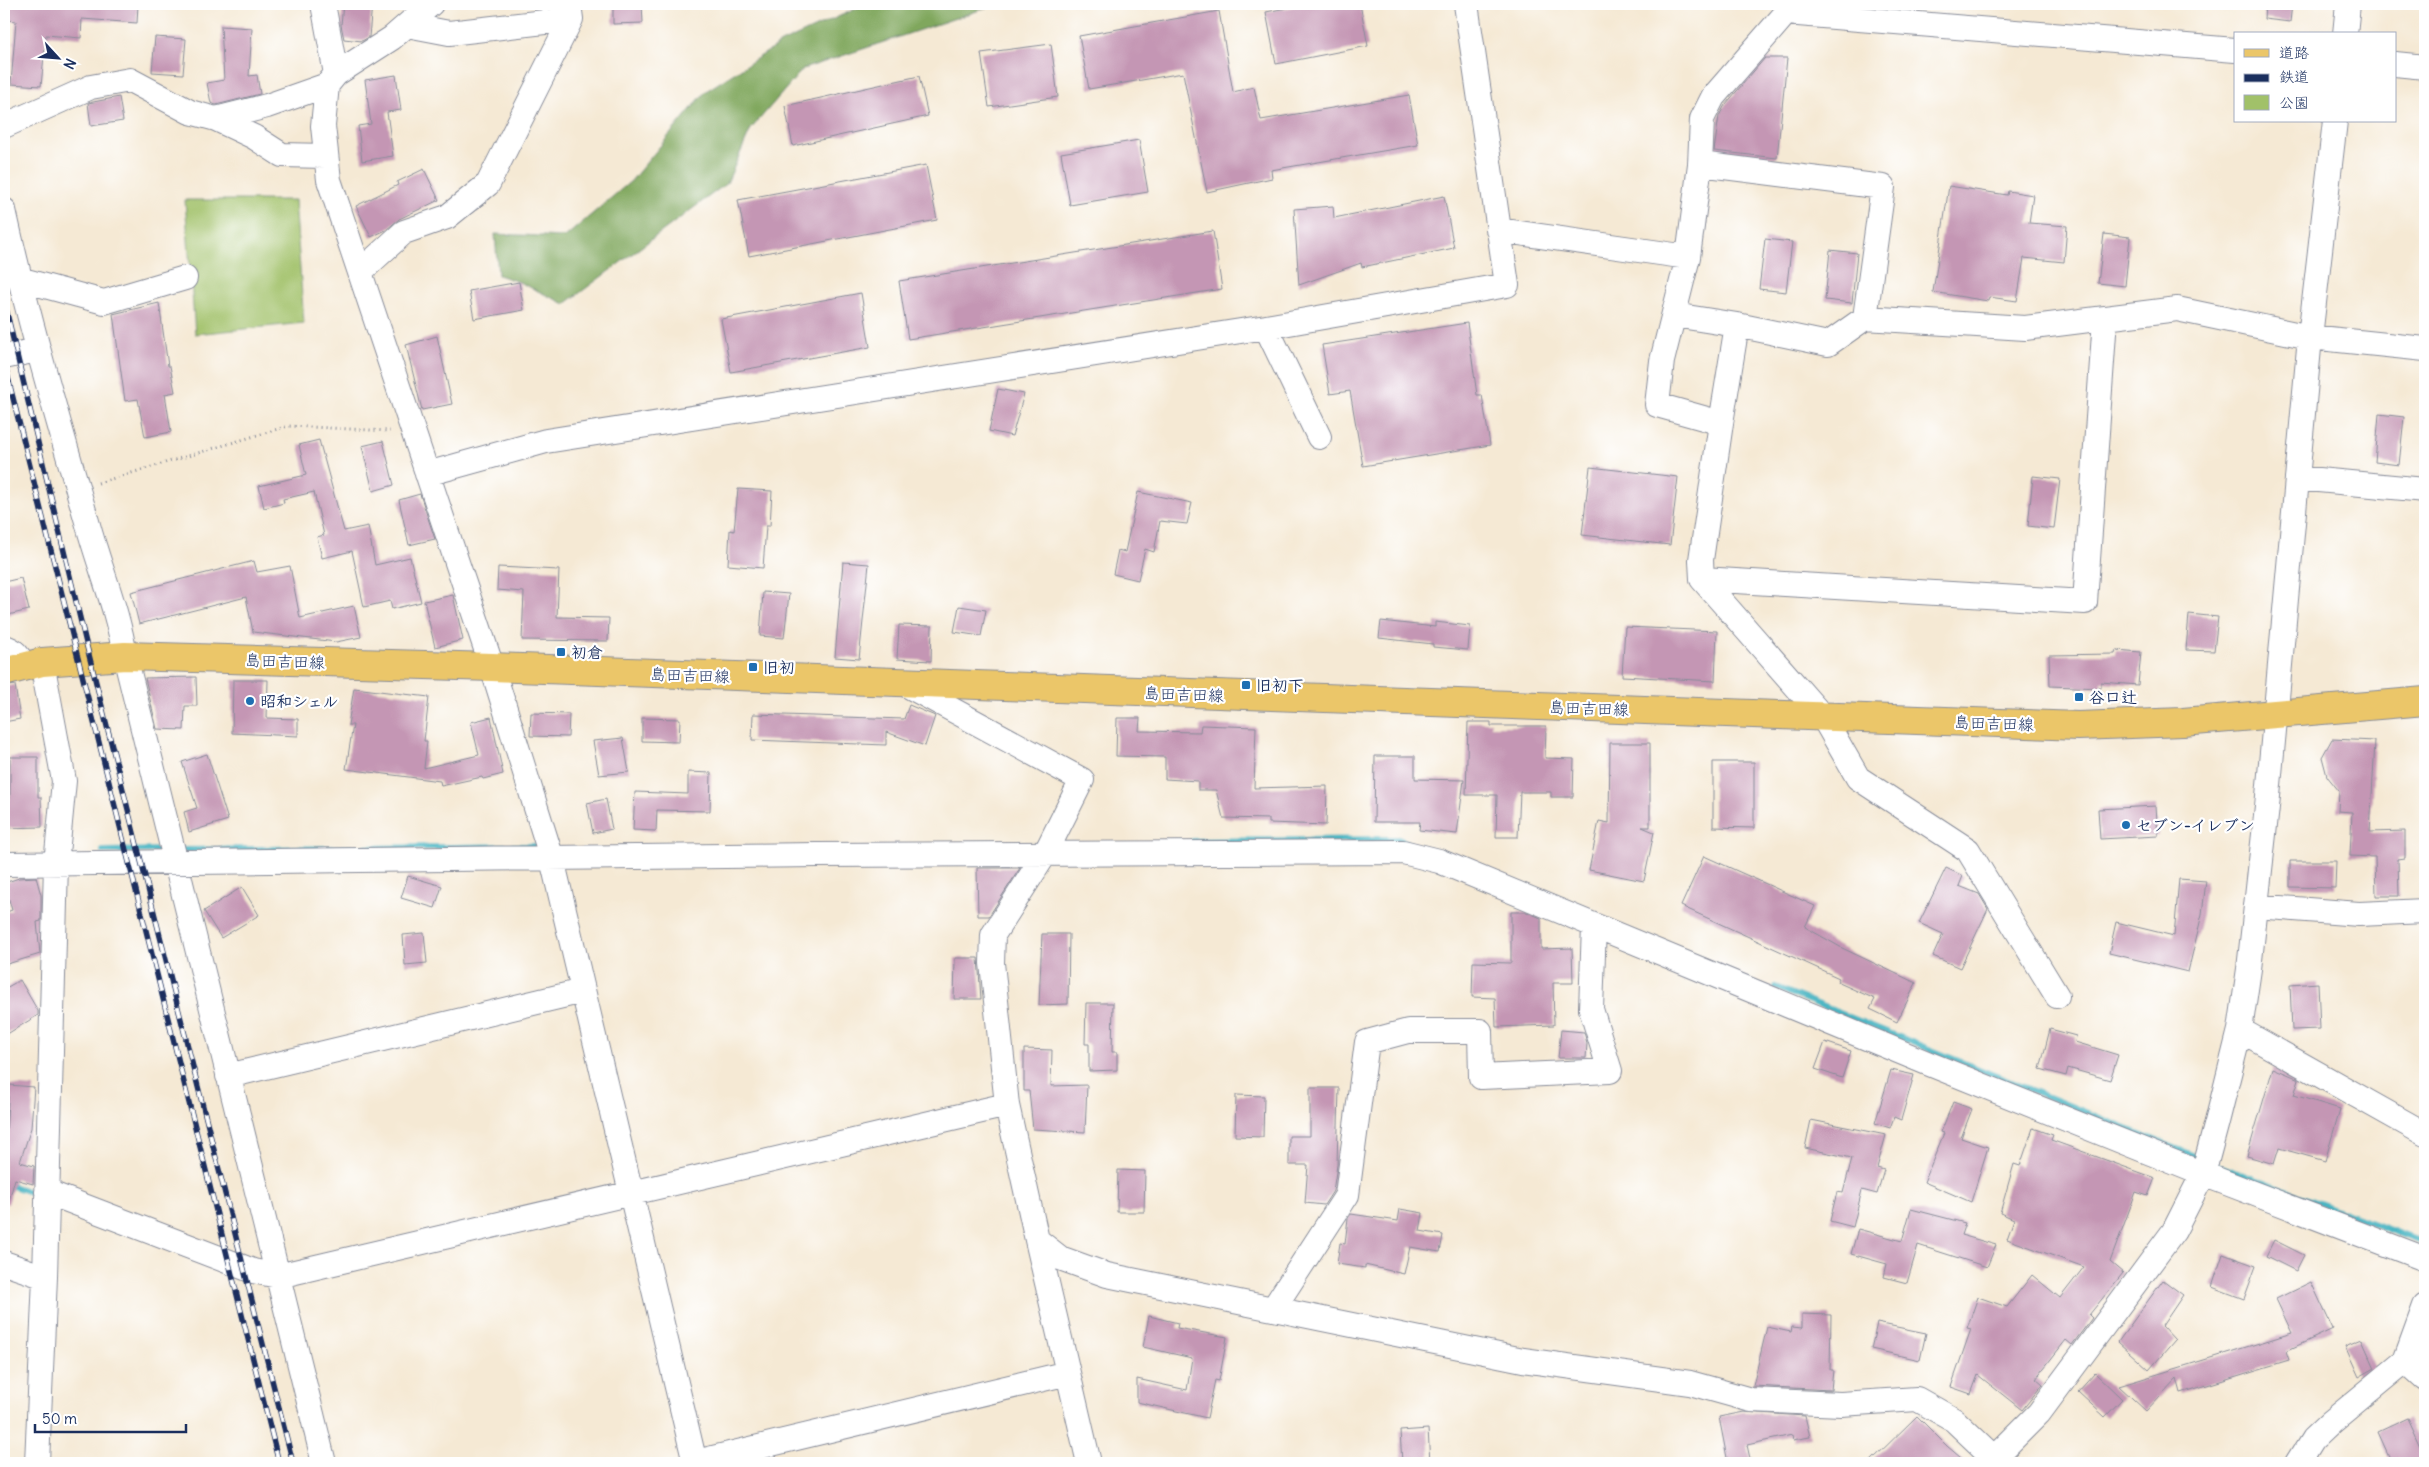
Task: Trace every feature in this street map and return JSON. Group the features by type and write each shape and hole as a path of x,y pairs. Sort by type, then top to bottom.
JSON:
{"main road":[{"name":"島田吉田線","path":"23,667 125,656 2078,726 2184,722 2425,701"}],"street":[{"path":"323,4 332,79 322,126 329,180 492,668 552,859 694,1463 1068,1373"},
{"path":"216,119 267,106 332,79 392,38 431,4"},
{"path":"427,474 546,441 1266,327 1508,285 1498,230 1466,4"},
{"path":"2345,32 2348,4"},
{"path":"1721,423 1657,405 1662,361 1688,257 1700,164 1702,119 1713,97 1786,13 1825,10 2234,50"},
{"path":"407,25 449,33 570,11"},
{"path":"360,272 404,232 447,218 488,184 513,138 570,11"},
{"path":"2396,64 2425,67"},
{"path":"4,126 91,87 130,80 190,112 216,119 254,137 282,155 326,156"},
{"path":"1037,1240 1060,1258 1107,1274 1523,1360 1690,1383 1751,1400 1841,1404 1917,1399 1954,1420 1993,1462 2039,1413 2174,1232 2203,1174 2240,1030 2256,906 2310,337 2335,122"},
{"path":"1700,164 1883,187 1864,318"},
{"path":"4,210 37,350 120,626 125,656 324,1463"},
{"path":"1498,230 1688,257"},
{"path":"19,279 104,302 184,278"},
{"path":"1674,315 1737,325 1828,344 1864,318 2025,328 2177,309 2310,337 2425,349"},
{"path":"1702,578 2085,602 2105,319"},
{"path":"1737,325 1700,560 1702,578 1823,716 1858,778 1968,850 2057,996"},
{"path":"1266,327 1319,437"},
{"path":"4,357 37,350"},
{"path":"2297,478 2425,490"},
{"path":"4,647 9,648 18,655 64,781 56,864 48,1192 37,1463"},
{"path":"903,683 1082,780 1045,854 993,936 995,998 1007,1105 1089,1463"},
{"path":"4,864 1403,852 1439,862 2203,1174 2425,1259"},
{"path":"2256,906 2358,914 2425,911"},
{"path":"1273,1309 1347,1195 1368,1042 1408,1031 1480,1031 1481,1077 1610,1071 1591,1009 1594,926"},
{"path":"228,1076 583,991"},
{"path":"2240,1030 2425,1134"},
{"path":"48,1192 253,1271 278,1276 1007,1105"},
{"path":"4,1263 45,1277"},
{"path":"2298,1463 2313,1439 2405,1361 2425,1306"},
{"path":"2405,1361 2425,1379"}],"path":[{"path":"77,488 288,426 414,432"}],"green space":[{"path":"866,4 998,4 803,69 751,129 727,183 565,304 519,282 498,275 495,234 565,237 631,181 706,91 781,43"},
{"path":"185,200 295,200 304,323 195,334"}],"building":[{"path":"10,4 138,4 137,23 82,19 81,38 46,35 41,86 11,84 16,21 8,20"},
{"path":"343,4 372,4 369,37 362,41 344,39 341,25"},
{"path":"613,4 642,4 643,23 613,24"},
{"path":"1307,4 1360,4 1368,46 1276,64 1266,12"},
{"path":"2265,4 2292,4 2290,22 2264,19"},
{"path":"1219,11 1233,92 1254,87 1261,120 1409,95 1418,145 1271,170 1272,178 1207,192 1183,73 1089,89 1079,36"},
{"path":"221,26 252,28 249,76 257,75 260,94 216,105 211,103 207,83 224,80"},
{"path":"155,37 186,39 183,74 152,72"},
{"path":"1051,44 1058,97 989,107 981,53"},
{"path":"1765,58 1787,58 1777,158 1714,151 1719,116 1725,105"},
{"path":"396,75 401,110 387,112 393,156 362,161 358,126 371,124 365,80"},
{"path":"919,76 928,116 793,146 785,106"},
{"path":"119,97 123,121 91,126 88,103"},
{"path":"1139,140 1148,192 1070,205 1061,153"},
{"path":"926,165 937,220 749,256 738,200"},
{"path":"424,169 439,200 399,219 386,230 371,237 356,206 398,185 397,182"},
{"path":"1949,186 2007,195 2008,191 2033,195 2029,223 2067,226 2064,262 2024,258 2017,301 1989,297 1988,301 1933,292"},
{"path":"1444,196 1454,248 1362,267 1361,263 1299,285 1294,209 1333,206 1334,218"},
{"path":"1213,231 1222,289 908,339 899,281"},
{"path":"2104,234 2130,237 2125,286 2098,283"},
{"path":"1765,239 1792,242 1786,292 1759,289"},
{"path":"1830,250 1857,253 1852,303 1825,300"},
{"path":"519,282 524,310 474,319 469,291"},
{"path":"861,293 870,347 731,372 721,319"},
{"path":"159,303 168,366 170,366 175,392 165,394 171,432 145,437 138,399 125,401 113,314"},
{"path":"1467,323 1477,395 1482,395 1490,445 1363,466 1350,391 1330,394 1322,345"},
{"path":"437,336 452,404 422,410 406,345"},
{"path":"998,389 1024,394 1012,436 989,431"},
{"path":"2379,414 2404,417 2399,465 2375,462"},
{"path":"319,440 344,531 368,526 375,565 410,557 421,602 392,609 390,601 364,607 352,551 322,558 317,537 324,535 314,492 283,499 284,503 264,508 259,486 306,475 299,445"},
{"path":"383,441 394,485 373,491 362,446"},
{"path":"1590,467 1678,477 1670,545 1582,535"},
{"path":"2033,476 2060,479 2054,529 2028,526"},
{"path":"738,489 772,491 770,526 766,526 763,568 728,565 730,530 734,531"},
{"path":"1138,492 1192,503 1187,524 1160,521 1154,552 1145,549 1138,580 1113,574 1118,550 1125,552"},
{"path":"420,494 435,539 409,545 399,500"},
{"path":"254,561 257,572 290,566 300,618 354,606 361,637 336,642 253,632 246,597 139,624 131,592"},
{"path":"843,562 869,564 859,659 835,657"},
{"path":"498,567 559,570 557,617 609,618 608,641 522,640 524,592 497,590"},
{"path":"21,578 29,610 4,616 4,582"},
{"path":"763,592 789,594 784,638 760,636"},
{"path":"453,595 463,640 435,647 424,601"},
{"path":"959,606 986,610 981,636 954,632"},
{"path":"2189,614 2218,617 2214,651 2186,650"},
{"path":"1381,621 1435,627 1435,622 1470,626 1468,650 1433,647 1433,644 1379,638"},
{"path":"899,625 932,626 931,661 897,659"},
{"path":"1625,627 1717,631 1715,681 1622,676"},
{"path":"2116,650 2141,652 2138,685 2101,682 2101,688 2050,686 2049,655 2115,654"},
{"path":"196,677 197,706 185,706 184,730 157,729 145,678"},
{"path":"233,680 268,680 267,718 298,719 298,736 232,733"},
{"path":"15,685 20,719 4,722 4,687"},
{"path":"354,688 429,697 424,741 427,741 424,768 479,755 471,722 491,717 503,774 441,786 440,781 346,769 353,725 348,725"},
{"path":"909,705 935,716 925,746 886,732 886,745 752,740 753,714 904,719"},
{"path":"531,713 569,714 568,737 530,736"},
{"path":"642,718 680,719 679,742 642,741"},
{"path":"1117,718 1140,718 1139,731 1200,732 1201,725 1256,727 1254,788 1327,786 1326,825 1269,823 1269,819 1223,818 1216,790 1198,790 1198,781 1165,779 1165,757 1116,756"},
{"path":"1468,722 1491,722 1491,726 1546,726 1545,758 1574,759 1573,797 1551,797 1551,792 1520,792 1518,837 1496,837 1497,795 1466,795"},
{"path":"623,738 629,772 599,775 593,741"},
{"path":"2332,739 2375,741 2370,832 2405,831 2405,858 2398,859 2399,896 2376,896 2375,857 2350,856 2352,812 2338,811 2339,791 2327,776 2322,757"},
{"path":"1610,743 1650,743 1650,827 1642,827 1654,832 1644,881 1589,870 1599,821 1609,823"},
{"path":"207,754 228,820 189,832 184,812 197,808 182,762"},
{"path":"1375,756 1415,756 1415,779 1464,780 1457,834 1419,830 1420,822 1374,822"},
{"path":"10,757 38,757 38,797 41,797 42,827 4,828 4,799 10,799"},
{"path":"1713,762 1754,762 1754,828 1713,827"},
{"path":"688,772 711,773 710,811 657,810 656,831 633,830 635,792 688,794"},
{"path":"606,799 612,829 593,833 587,803"},
{"path":"2156,806 2158,836 2100,839 2098,809"},
{"path":"1704,856 1815,906 1805,927 1842,948 1916,983 1897,1022 1870,1009 1875,999 1837,982 1839,978 1681,906"},
{"path":"2290,861 2336,861 2335,888 2290,887"},
{"path":"977,868 1020,868 989,916 978,916"},
{"path":"1946,868 1963,876 1959,886 1979,894 1988,909 1960,968 1933,956 1943,934 1919,923"},
{"path":"408,876 442,886 435,908 401,898"},
{"path":"36,877 41,895 41,921 37,922 40,954 4,965 4,913 12,910 4,883 19,878"},
{"path":"2179,879 2206,881 2202,914 2188,972 2109,953 2116,922 2174,936"},
{"path":"242,887 259,915 221,938 204,911"},
{"path":"1511,912 1527,912 1541,918 1541,949 1572,948 1573,983 1553,983 1554,1025 1496,1027 1495,998 1472,997 1473,962 1511,963"},
{"path":"424,933 427,963 405,965 403,935"},
{"path":"1042,934 1069,934 1068,1004 1039,1005"},
{"path":"955,958 978,958 981,999 954,999"},
{"path":"20,980 38,1011 38,1015 4,1036 4,989"},
{"path":"2318,983 2320,1029 2292,1030 2290,985"},
{"path":"1086,1003 1113,1003 1112,1052 1117,1052 1117,1070 1089,1071 1089,1044 1085,1044"},
{"path":"2050,1029 2076,1036 2075,1042 2118,1055 2110,1080 2068,1068 2066,1076 2040,1069"},
{"path":"1561,1030 1584,1032 1587,1043 1586,1058 1558,1058"},
{"path":"1825,1042 1851,1051 1842,1078 1815,1069"},
{"path":"1024,1049 1052,1050 1051,1086 1087,1085 1085,1132 1033,1129 1029,1091 1024,1091"},
{"path":"2273,1068 2299,1079 2294,1095 2340,1109 2325,1161 2279,1148 2274,1164 2247,1156"},
{"path":"1891,1070 1914,1075 1901,1120 1894,1117 1890,1128 1875,1123"},
{"path":"9,1085 34,1087 31,1128 20,1162 34,1166 33,1184 15,1179 8,1204 4,1203 4,1134 6,1135"},
{"path":"1310,1088 1339,1088 1337,1165 1333,1191 1324,1205 1305,1203 1308,1165 1289,1165 1289,1136 1310,1136"},
{"path":"1236,1095 1264,1096 1263,1137 1235,1136"},
{"path":"1953,1102 1972,1109 1961,1138 1988,1147 1971,1202 1924,1182 1944,1133 1941,1132"},
{"path":"1811,1120 1886,1135 1877,1168 1884,1170 1877,1194 1862,1190 1853,1227 1830,1221 1837,1192 1843,1193 1852,1158 1805,1148"},
{"path":"2033,1128 2053,1135 2051,1140 2155,1178 2148,1196 2136,1192 2110,1262 2123,1273 2089,1315 2092,1318 2072,1345 2066,1340 2036,1378 2043,1384 2022,1410 1978,1375 1971,1394 1951,1387 1971,1329 1967,1328 1978,1297 2007,1307 2032,1275 2060,1298 2084,1267 2007,1239 2014,1219 2000,1213 2014,1164 2020,1166"},
{"path":"1118,1170 1145,1171 1144,1212 1117,1212"},
{"path":"1400,1209 1423,1213 1420,1231 1443,1235 1440,1252 1410,1247 1404,1274 1365,1265 1365,1268 1337,1264 1340,1243 1345,1244 1348,1218 1351,1214 1398,1221"},
{"path":"1911,1209 1965,1223 1961,1235 1996,1245 1987,1267 1918,1245 1907,1283 1884,1277 1887,1264 1851,1254 1858,1229 1902,1241"},
{"path":"2274,1240 2304,1255 2296,1271 2266,1256"},
{"path":"2223,1254 2256,1266 2244,1299 2212,1287"},
{"path":"2163,1280 2183,1295 2162,1326 2175,1340 2149,1370 2118,1342"},
{"path":"2311,1282 2333,1329 2286,1351 2289,1360 2181,1393 2177,1378 2146,1411 2119,1386 2292,1333 2276,1299"},
{"path":"1802,1314 1831,1315 1830,1370 1833,1370 1831,1390 1753,1386 1767,1327 1791,1332 1792,1327 1802,1328"},
{"path":"1149,1316 1178,1323 1177,1328 1227,1337 1219,1381 1215,1380 1207,1418 1137,1402 1137,1379 1187,1390 1192,1358 1143,1347"},
{"path":"1877,1323 1926,1333 1920,1360 1871,1349"},
{"path":"2362,1339 2375,1368 2359,1377 2345,1346"},
{"path":"2095,1373 2122,1399 2105,1417 2078,1392"},
{"path":"1744,1412 1805,1416 1810,1437 1793,1440 1792,1435 1747,1445 1751,1463 1728,1463 1719,1417"},
{"path":"1917,1416 1947,1446 1967,1463 1869,1463"},
{"path":"2408,1418 2425,1455 2425,1463 2392,1463 2378,1432"},
{"path":"1428,1429 1430,1463 1402,1463 1400,1431"}],"waterway":[{"path":"1193,841 1398,839 1407,843"},
{"path":"178,850 536,846"},
{"path":"103,851 168,850"},
{"path":"1775,987 2202,1159"},
{"path":"2211,1163 2425,1243"},
{"path":"4,1183 33,1193"}],"railway":[{"path":"4,301 86,643 293,1463"},
{"path":"4,362 279,1463"}],"place":[{"name":"初倉","path":"561,652"},
{"name":"旧初","path":"753,667"},
{"name":"旧初下","path":"1246,685"},
{"name":"谷口辻","path":"2079,697"},
{"name":"昭和シェル","path":"250,701"},
{"name":"セブン-イレブン","path":"2126,825"}]}
